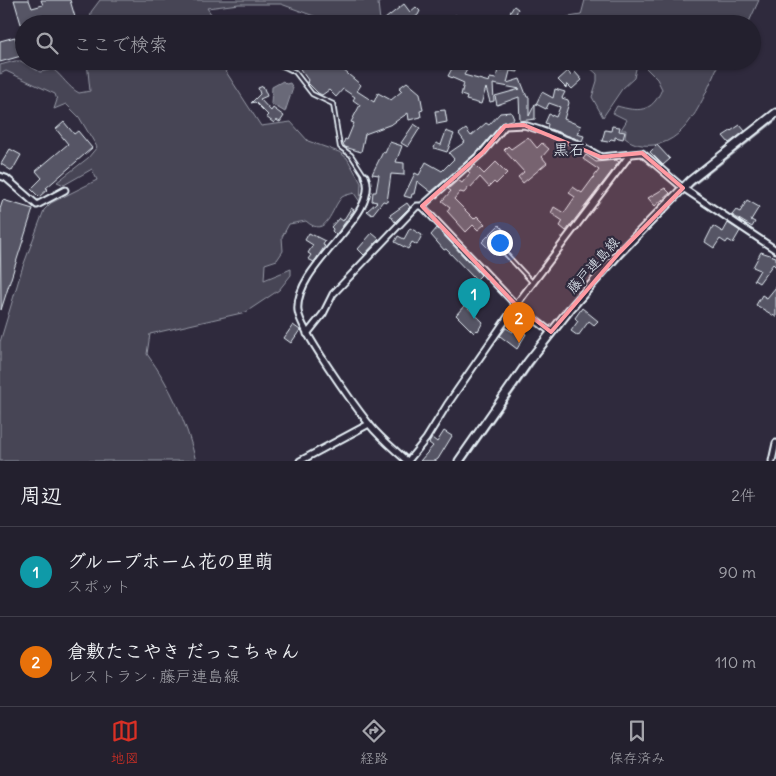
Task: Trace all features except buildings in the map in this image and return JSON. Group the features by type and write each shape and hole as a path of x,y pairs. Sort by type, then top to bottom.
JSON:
{"main road":[{"name":"藤戸連島線","path":"459,461 551,332 619,254 707,166 776,113"}],"street":[{"path":"307,334 323,314 333,294 417,206 422,206 483,152 505,126 524,125 540,130 576,143 601,157 629,156 642,153 649,157 683,188 776,250"},
{"path":"364,176 367,181 365,203 323,254 304,287 298,311 307,334 369,424 407,461 426,439 446,406 516,305 629,156"},
{"path":"0,176 6,178 36,206 64,190"},
{"path":"422,206 516,305 551,332"},
{"path":"300,461 369,424"},
{"path":"772,461 776,443"}],"lane":[{"path":"291,70 312,94 334,104 340,147 351,156 364,176"},
{"path":"505,253 533,283"}],"highlighted area":[{"path":"524,125 540,130 601,157 642,153 683,188 619,253 551,332 516,305 422,206 483,152 505,126"}],"shaded area":[{"path":"100,0 384,0 378,3 379,15 311,15 281,4 239,4 207,8 212,15 91,15"},
{"path":"585,0 759,0 752,15 581,15"},
{"path":"15,61 15,70 37,70 40,72 54,70 79,93 90,91 88,70 225,70 261,126 291,122 308,141 339,152 347,158 361,183 360,202 354,193 342,197 324,225 319,227 313,226 306,221 289,224 282,237 283,251 277,260 265,264 264,280 291,269 291,275 279,290 246,312 150,334 147,354 156,366 177,405 188,432 196,461 0,461 0,342 22,269 44,210 51,203 97,180 92,169 64,185 57,182 88,158 97,147 79,117 66,104 54,109 57,100 55,94 6,71 0,74 0,65"},
{"path":"592,70 636,70 634,78 622,89 603,117 592,97 597,74"},
{"path":"648,70 716,70 696,112 678,134 667,141 654,145 635,144 625,138 626,130 621,130 627,120 613,113 617,106 638,110 649,107 654,103 662,89 657,79"}],"water":[{"path":"283,81 286,84 290,83 293,88 285,112 271,104 272,87"}],"waterway":[{"path":"691,187 776,120"},
{"path":"576,309 622,257 683,194"},
{"path":"465,461 538,357 572,314"}],"place":[{"name":"グループホーム花の里萌","path":"474,319"},
{"name":"倉敷たこやき だっこちゃん","path":"519,343"}],"district":[{"name":"黒石","path":"569,149"}]}
